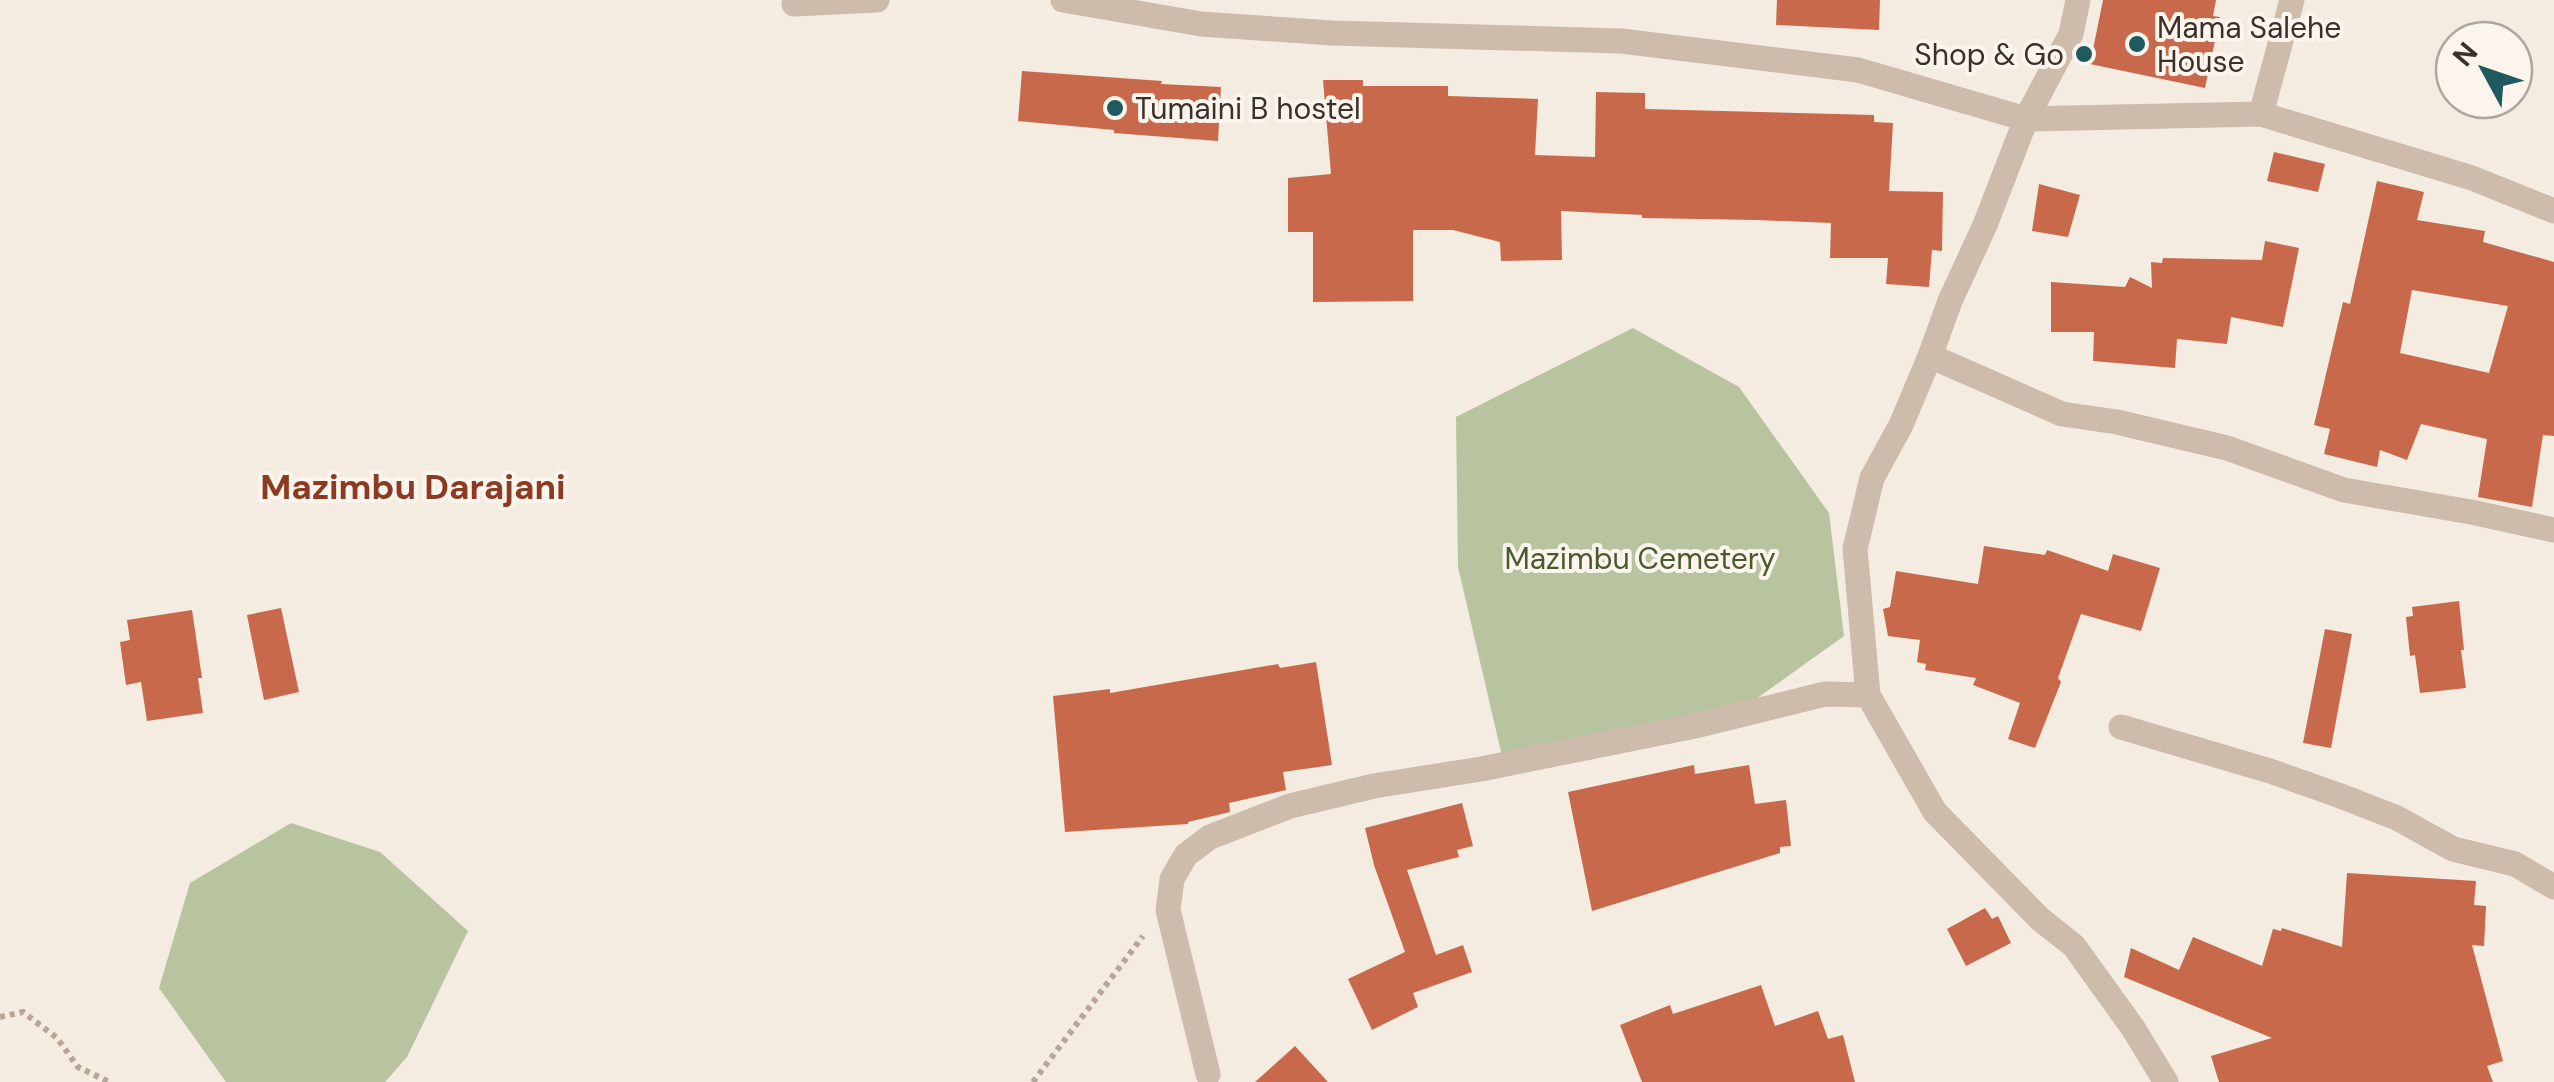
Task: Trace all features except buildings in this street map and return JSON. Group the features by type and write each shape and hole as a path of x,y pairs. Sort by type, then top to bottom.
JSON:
{"street":[{"path":"794,4 878,0"},
{"path":"1062,0 1202,24 1332,33 1622,42 1839,67 2026,118 2261,114 2551,203"},
{"path":"2078,0 2071,34 2026,118 1901,425 1872,478 1855,549 1868,695 1935,812 2040,919 2074,946 2166,1082"},
{"path":"2261,114 2292,0"},
{"path":"1930,356 2062,414 2117,422 2226,448 2344,490 2554,530"},
{"path":"1208,1074 1168,910 1172,878 1186,855 1210,837 1290,806 1374,786 1695,726 1825,694 1868,695"},
{"path":"2120,727 2338,795 2397,818 2453,848 2514,864 2554,887"}],"path":[{"path":"1033,1082 1152,924 1168,910"},
{"path":"0,1017 23,1012 56,1038 78,1067 109,1082"}],"green space":[{"name":"Mazimbu Cemetery","path":"1633,328 1739,387 1829,513 1844,636 1710,732 1502,756 1458,567 1456,417"},
{"path":"291,823 380,852 468,931 407,1057 385,1082 226,1082 159,988 190,883"}],"place":[{"name":"Mama Salehe House","path":"2137,44"},
{"name":"Shop & Go","path":"2084,54"},
{"name":"Tumaini B hostel","path":"1115,108"}],"district":[{"name":"Mazimbu Darajani","path":"413,487"}]}
